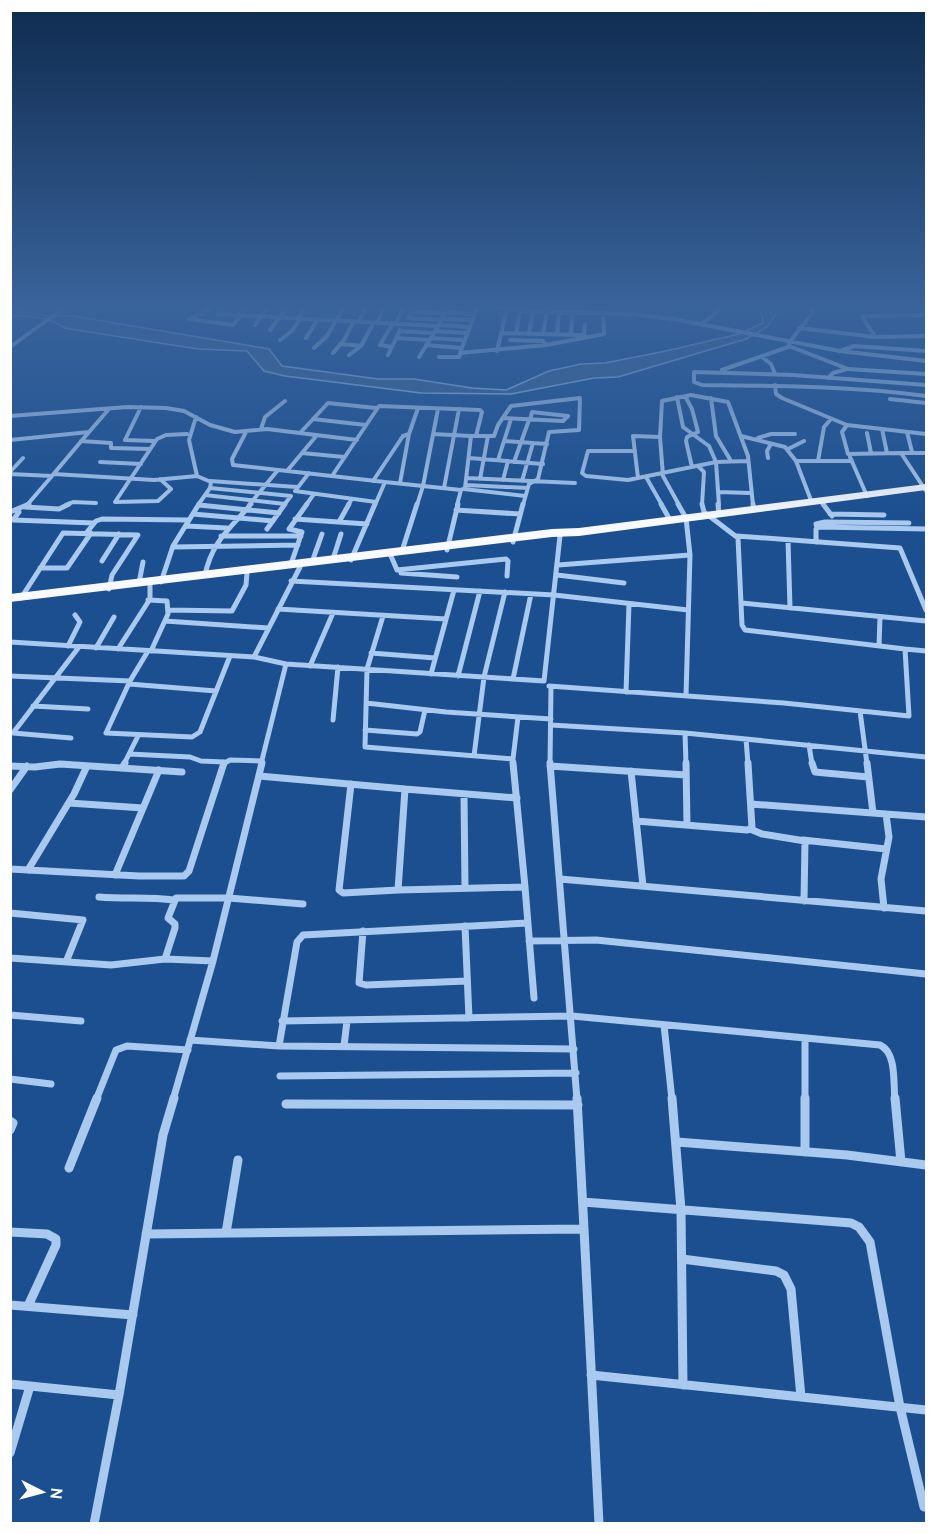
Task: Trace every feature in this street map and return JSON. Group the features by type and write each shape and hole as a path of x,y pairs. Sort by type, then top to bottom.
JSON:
{"highway":[{"path":"16,599 247,573 926,488"},
{"path":"153,583 205,575 296,566 333,559 352,559"}],"street":[{"path":"695,377 694,382 702,385 775,385 883,390 927,396"},
{"path":"810,377 927,385"},
{"path":"775,385 778,396 847,425 927,434"},
{"path":"677,396 680,422 692,435 708,446 716,462 719,514"},
{"path":"686,696 690,555 687,518 662,473 660,402 677,396 685,396 728,402 748,461 750,493 754,510"},
{"path":"685,396 692,409 698,432 686,441 695,466 704,472 701,501 706,516 737,536 900,548 927,610"},
{"path":"433,434 494,436 511,406 580,398 579,430 551,431 538,479 528,488 513,540"},
{"path":"711,398 712,419 719,443 730,454 731,461"},
{"path":"890,399 927,403"},
{"path":"552,414 556,408 554,400"},
{"path":"261,429 265,417 285,401"},
{"path":"300,433 330,403 376,408 379,406 459,409 482,412 474,436 448,548"},
{"path":"141,408 125,440 155,441"},
{"path":"332,476 376,408"},
{"path":"400,483 409,434 418,408"},
{"path":"12,523 109,409"},
{"path":"10,416 109,409 180,410 223,429 246,432 261,429 357,440"},
{"path":"398,570 397,554 423,486 438,409"},
{"path":"444,488 459,409"},
{"path":"503,418 530,420 564,421 568,416 532,412 530,420 514,462"},
{"path":"196,417 187,442 197,476"},
{"path":"313,419 366,425"},
{"path":"498,460 511,419"},
{"path":"818,461 824,427 831,419"},
{"path":"847,425 842,432 848,454 867,496"},
{"path":"882,429 887,453"},
{"path":"10,440 89,432"},
{"path":"246,432 232,463 444,488 528,488"},
{"path":"907,432 912,452"},
{"path":"867,433 871,453"},
{"path":"160,479 171,489 158,501 116,503 155,441 165,435 188,434"},
{"path":"373,481 403,436 409,434"},
{"path":"741,436 758,438 771,434 795,434"},
{"path":"287,471 317,435"},
{"path":"480,479 488,436"},
{"path":"638,478 633,436 660,437"},
{"path":"758,438 760,441 788,449 817,502 836,522"},
{"path":"81,441 112,443 111,448 150,449"},
{"path":"505,441 547,444"},
{"path":"788,449 804,441"},
{"path":"522,481 533,443"},
{"path":"708,446 719,443"},
{"path":"768,458 767,451 771,444"},
{"path":"635,451 588,451 582,473 586,476 606,479 638,478 716,462 748,461"},
{"path":"302,453 344,458"},
{"path":"901,453 926,488"},
{"path":"848,454 927,453"},
{"path":"10,473 23,458"},
{"path":"469,458 543,464"},
{"path":"503,480 508,461"},
{"path":"796,461 852,461"},
{"path":"100,462 141,464"},
{"path":"205,575 208,561 221,536 247,509 278,470"},
{"path":"10,473 160,479 197,476 210,481 297,487"},
{"path":"309,473 295,491 376,502"},
{"path":"646,477 670,520"},
{"path":"466,478 575,483"},
{"path":"118,649 148,600 153,583 161,573 173,547 212,485 210,481"},
{"path":"352,559 385,482"},
{"path":"210,488 291,496 267,529"},
{"path":"463,488 525,496"},
{"path":"718,492 750,493"},
{"path":"254,657 296,566 297,545 301,532 289,529 314,494"},
{"path":"205,495 285,504"},
{"path":"339,522 352,499"},
{"path":"25,507 59,509 73,502 96,503"},
{"path":"199,505 279,513"},
{"path":"456,510 520,514"},
{"path":"10,512 19,512"},
{"path":"193,514 273,521"},
{"path":"830,514 884,515"},
{"path":"12,523 94,523 102,519 189,520"},
{"path":"296,519 367,524"},
{"path":"102,561 133,520"},
{"path":"16,599 40,568 63,533 67,522"},
{"path":"40,568 67,568 94,523"},
{"path":"816,542 819,523 909,523"},
{"path":"186,526 227,528"},
{"path":"817,528 927,529"},
{"path":"63,533 138,535 112,575 109,587"},
{"path":"312,562 322,534"},
{"path":"333,559 341,534"},
{"path":"544,681 561,534"},
{"path":"221,536 301,536"},
{"path":"737,536 742,625 745,630 927,651"},
{"path":"788,540 790,608"},
{"path":"173,547 297,545"},
{"path":"558,565 690,555"},
{"path":"398,570 504,559 508,561 507,576"},
{"path":"143,562 153,583"},
{"path":"398,570 408,574 457,577"},
{"path":"168,610 232,611 246,585 247,573"},
{"path":"557,574 624,583"},
{"path":"291,581 554,595 688,610"},
{"path":"431,674 454,590"},
{"path":"458,676 480,591"},
{"path":"474,756 484,677 505,592"},
{"path":"513,679 531,594"},
{"path":"148,600 167,601 168,610 165,621 130,683 106,733 138,736 196,736 200,732 230,656"},
{"path":"742,603 927,621"},
{"path":"626,692 629,604"},
{"path":"278,609 446,619"},
{"path":"310,666 333,613"},
{"path":"68,646 80,622 75,615"},
{"path":"383,616 367,669 365,747 513,759"},
{"path":"96,648 114,617"},
{"path":"879,646 880,617"},
{"path":"165,621 268,628"},
{"path":"10,642 254,657 286,664 544,681 551,687 686,696 909,716 905,650"},
{"path":"12,734 80,647"},
{"path":"371,653 435,658"},
{"path":"94,1524 119,1395 163,1136 213,961 286,664"},
{"path":"333,720 338,668"},
{"path":"10,676 216,691"},
{"path":"551,687 550,766 576,1073 599,1524"},
{"path":"366,703 927,757"},
{"path":"33,706 88,709"},
{"path":"365,730 419,734 425,710"},
{"path":"860,711 873,813"},
{"path":"518,717 513,759 534,998"},
{"path":"685,733 687,825"},
{"path":"12,734 71,738"},
{"path":"122,768 138,736"},
{"path":"746,739 753,825 750,829"},
{"path":"809,745 813,770 816,772 868,777"},
{"path":"129,754 190,757 201,761 262,761"},
{"path":"10,869 115,875 179,876 187,874 224,762"},
{"path":"10,766 60,764 182,772"},
{"path":"10,790 27,766"},
{"path":"28,870 69,803 87,766"},
{"path":"550,766 686,775"},
{"path":"115,875 159,770"},
{"path":"631,771 643,886"},
{"path":"259,776 517,798"},
{"path":"351,784 339,890 343,893 525,887"},
{"path":"398,890 405,789"},
{"path":"464,794 465,888"},
{"path":"69,803 143,808"},
{"path":"752,804 927,817"},
{"path":"884,908 881,879 889,837 886,814"},
{"path":"636,821 750,829 762,834 886,849"},
{"path":"803,840 804,901"},
{"path":"560,879 927,912"},
{"path":"99,897 135,900 146,897 174,900 229,898 303,904"},
{"path":"165,959 175,928 175,924 168,918 174,900"},
{"path":"10,914 83,920 66,962"},
{"path":"279,1046 288,984 299,938 308,934 528,923"},
{"path":"465,926 469,1018"},
{"path":"363,931 359,983 366,985 467,981"},
{"path":"529,941 596,940 927,974"},
{"path":"10,958 111,965 165,959 213,961"},
{"path":"10,1015 81,1021"},
{"path":"282,1021 572,1016 880,1045 886,1048 891,1058 901,1162"},
{"path":"344,1046 347,1021"},
{"path":"664,1025 678,1142 683,1385"},
{"path":"805,1038 805,1152"},
{"path":"190,1040 279,1046 574,1050"},
{"path":"69,1168 116,1050 127,1046 188,1050"},
{"path":"280,1076 576,1073"},
{"path":"10,1079 51,1084"},
{"path":"286,1104 578,1105"},
{"path":"10,1121 13,1123 10,1130"},
{"path":"678,1142 927,1165"},
{"path":"226,1233 238,1160"},
{"path":"583,1203 851,1223 860,1227 870,1242 900,1407 924,1508"},
{"path":"146,1234 584,1229"},
{"path":"10,1232 47,1234 56,1239 56,1245 28,1306"},
{"path":"682,1259 776,1271 784,1275 791,1289 801,1397"},
{"path":"10,1305 133,1315"},
{"path":"591,1375 927,1410"},
{"path":"10,1384 119,1395"},
{"path":"10,1453 30,1386"}],"water":[{"path":"290,377 414,379 472,388 506,390 536,377 619,377 594,378 511,394 421,393"}]}
